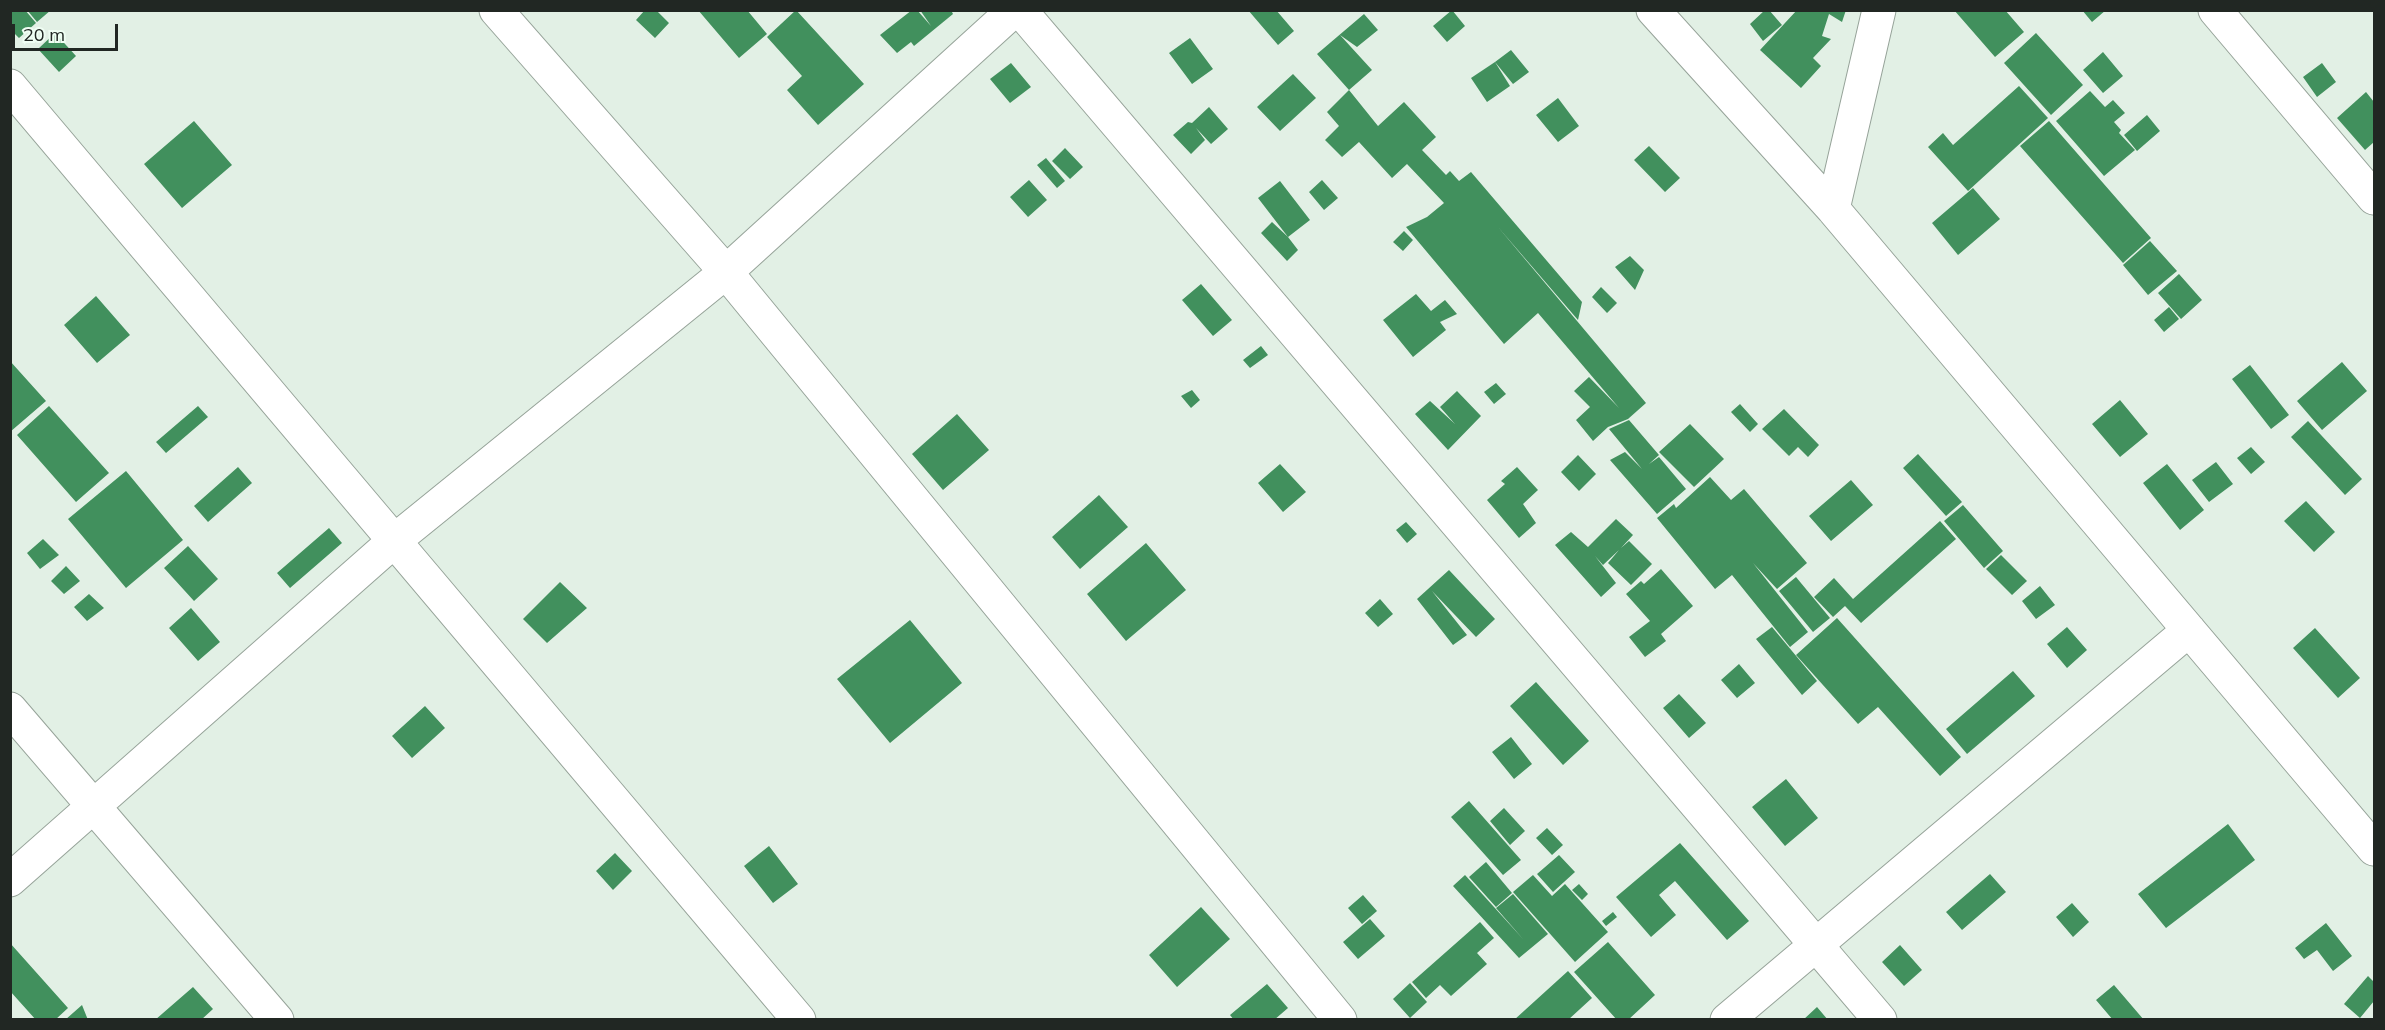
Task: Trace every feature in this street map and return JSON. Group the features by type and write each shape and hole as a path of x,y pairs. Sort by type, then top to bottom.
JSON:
{"street":[{"path":"495,10 726,272 1340,1020"},
{"path":"10,880 94,809 394,541 726,272 1014,10"},
{"path":"1020,10 1880,1020"},
{"path":"1653,10 1833,209 2374,849"},
{"path":"1833,209 1880,10"},
{"path":"2215,10 2374,198"},
{"path":"10,86 799,1020"},
{"path":"1727,1020 2189,630"},
{"path":"10,709 277,1020"}],"building":[{"path":"10,10 25,10 36,23 19,38 10,29"},
{"path":"27,10 51,10 37,22"},
{"path":"645,10 656,10 669,23 655,38 636,20"},
{"path":"698,10 747,10 767,34 739,58"},
{"path":"796,10 864,84 818,125 787,90 802,76 767,37"},
{"path":"912,10 917,10 931,26 920,10 951,10 953,14 914,46 911,42 897,53 880,35"},
{"path":"1248,10 1276,10 1294,31 1278,45"},
{"path":"1452,10 1465,26 1447,42 1433,26"},
{"path":"1765,10 1769,10 1782,25 1763,41 1750,24"},
{"path":"1797,10 1846,10 1842,22 1829,14 1822,36 1831,39 1813,58 1821,66 1801,88 1760,50"},
{"path":"1954,10 2005,10 2024,32 1995,57"},
{"path":"2082,10 2106,10 2092,22"},
{"path":"1364,14 1378,30 1357,47 1340,35 1372,70 1349,90 1317,54"},
{"path":"55,33 76,56 59,72 38,49"},
{"path":"2036,33 2083,85 2051,115 2004,63"},
{"path":"1190,38 1213,69 1192,84 1169,53"},
{"path":"1511,50 1529,72 1513,84 1495,62"},
{"path":"2103,52 2123,76 2103,93 2083,70"},
{"path":"1495,62 1510,86 1487,102 1471,78"},
{"path":"1011,63 1031,87 1010,103 990,79"},
{"path":"2322,63 2336,82 2317,97 2303,77"},
{"path":"1293,74 1316,98 1280,131 1257,107"},
{"path":"2019,86 2048,118 1968,191 1928,147 1943,133 1953,145"},
{"path":"1349,90 1378,126 1404,102 1436,137 1422,150 1446,175 1450,171 1459,181 1471,172 1582,302 1578,320 1498,227 1646,403 1628,419 1608,427 1593,441 1576,420 1590,407 1574,391 1589,377 1619,408 1538,313 1504,344 1406,227 1427,217 1444,203 1407,164 1392,178 1359,142 1342,157 1325,140 1339,126 1327,112"},
{"path":"2090,91 2105,107 2113,100 2125,113 2114,122 2121,130 2119,133 2135,150 2104,176 2056,121"},
{"path":"2366,92 2374,102 2374,142 2365,150 2337,118"},
{"path":"1558,98 1579,126 1558,142 1536,115"},
{"path":"1209,107 1228,129 1211,144 1196,128 1205,140 1191,154 1173,135 1188,122 1192,123"},
{"path":"2147,115 2160,131 2137,151 2124,135"},
{"path":"194,121 232,165 182,208 144,164"},
{"path":"2049,121 2151,238 2123,263 2020,146"},
{"path":"1649,146 1680,178 1665,192 1634,160"},
{"path":"1065,148 1083,167 1070,179 1052,161"},
{"path":"1046,158 1065,181 1057,188 1037,165"},
{"path":"1029,180 1047,200 1028,217 1010,197"},
{"path":"1322,180 1338,198 1324,210 1309,192"},
{"path":"1280,181 1310,220 1288,237 1258,198"},
{"path":"1973,188 2000,219 1958,255 1932,223"},
{"path":"1272,222 1298,250 1287,261 1261,233"},
{"path":"1404,231 1413,240 1403,251 1393,242"},
{"path":"2150,241 2177,271 2148,295 2123,265"},
{"path":"1630,256 1644,270 1635,290 1615,267"},
{"path":"2179,274 2202,300 2181,319 2158,293"},
{"path":"1201,284 1232,320 1213,336 1182,300"},
{"path":"1601,287 1617,303 1607,313 1592,297"},
{"path":"1416,294 1431,311 1445,300 1457,314 1440,322 1446,330 1413,357 1383,320"},
{"path":"96,296 130,335 97,363 64,325"},
{"path":"2169,307 2179,319 2164,332 2154,320"},
{"path":"1261,346 1268,355 1250,368 1243,360"},
{"path":"10,361 46,401 10,432"},
{"path":"2342,362 2367,391 2322,430 2297,401"},
{"path":"2250,365 2289,415 2271,429 2232,379"},
{"path":"1496,383 1506,394 1494,404 1484,392"},
{"path":"1192,390 1200,400 1191,408 1181,396"},
{"path":"1457,391 1481,416 1448,450 1415,414 1430,401 1455,424 1440,407"},
{"path":"2120,400 2148,434 2120,457 2092,424"},
{"path":"1740,404 1758,424 1750,432 1731,412"},
{"path":"49,406 109,473 76,502 17,435"},
{"path":"198,406 208,417 166,453 156,442"},
{"path":"1784,409 1819,445 1808,457 1798,447 1789,456 1762,429"},
{"path":"957,414 989,450 943,490 912,454"},
{"path":"1629,420 1659,455 1649,464 1659,457 1686,489 1657,514 1610,460 1625,452 1642,469 1609,429"},
{"path":"2308,421 2362,479 2345,495 2291,437"},
{"path":"1690,424 1724,459 1694,487 1659,452"},
{"path":"2251,447 2265,462 2251,474 2237,458"},
{"path":"1918,454 1962,502 1946,516 1903,468"},
{"path":"1578,455 1596,474 1579,491 1561,472"},
{"path":"2216,462 2233,484 2209,502 2192,480"},
{"path":"1280,464 1306,492 1283,512 1258,483"},
{"path":"2167,464 2204,510 2180,530 2143,483"},
{"path":"238,467 252,483 208,522 194,506"},
{"path":"1517,467 1538,490 1523,504 1536,523 1519,538 1487,500 1505,484 1501,481"},
{"path":"126,471 183,540 126,588 68,519"},
{"path":"1710,477 1731,500 1744,489 1807,563 1777,589 1753,563 1808,632 1790,647 1732,575 1715,589 1657,518 1674,504 1676,508"},
{"path":"1851,480 1873,505 1831,541 1809,516"},
{"path":"1099,495 1128,527 1080,569 1052,537"},
{"path":"2306,501 2335,532 2314,552 2284,521"},
{"path":"1963,505 2003,551 1984,568 1944,521"},
{"path":"1616,519 1633,535 1621,548 1629,541 1652,564 1631,585 1608,563 1619,550 1603,565 1595,556 1616,583 1601,597 1555,545 1571,532 1588,547"},
{"path":"1940,521 1956,539 1861,623 1845,606 1833,617 1814,597 1834,578 1853,599"},
{"path":"1406,522 1417,534 1407,543 1396,530"},
{"path":"329,528 342,543 290,588 277,573"},
{"path":"43,539 59,555 40,569 27,553"},
{"path":"1146,543 1186,590 1126,641 1087,594"},
{"path":"188,546 218,579 194,601 164,568"},
{"path":"2001,555 2027,581 2012,595 1986,569"},
{"path":"66,566 80,581 64,594 51,581"},
{"path":"1661,569 1693,606 1661,634 1666,641 1645,657 1629,637 1650,621 1626,594 1641,581 1644,584"},
{"path":"1449,570 1495,619 1476,637 1432,591 1467,635 1453,645 1417,599"},
{"path":"1796,577 1830,618 1813,632 1779,591"},
{"path":"560,582 587,608 547,643 523,619"},
{"path":"2040,586 2055,605 2036,619 2022,601"},
{"path":"89,594 104,608 87,621 74,607"},
{"path":"1380,599 1393,614 1378,627 1365,613"},
{"path":"191,608 220,642 198,661 169,628"},
{"path":"1837,618 1961,757 1940,776 1878,707 1858,724 1796,655"},
{"path":"910,620 962,683 890,743 837,679"},
{"path":"1772,627 1817,681 1802,695 1756,639"},
{"path":"2067,627 2087,650 2067,668 2047,644"},
{"path":"2315,628 2360,678 2338,698 2293,648"},
{"path":"1739,664 1755,683 1737,698 1721,680"},
{"path":"2013,671 2035,696 1967,754 1946,729"},
{"path":"1536,682 1589,741 1563,765 1510,706"},
{"path":"1679,694 1706,723 1689,738 1663,708"},
{"path":"425,706 445,728 412,758 392,736"},
{"path":"1511,737 1532,764 1514,779 1492,752"},
{"path":"1786,779 1818,818 1785,846 1752,807"},
{"path":"1469,801 1521,860 1503,875 1451,817"},
{"path":"1504,808 1525,831 1510,845 1490,821"},
{"path":"2228,824 2255,860 2166,928 2138,894"},
{"path":"1547,828 1563,845 1552,855 1536,838"},
{"path":"1680,843 1749,921 1727,940 1675,881 1659,895 1676,915 1651,937 1616,897"},
{"path":"769,846 798,884 773,903 744,866"},
{"path":"615,853 632,871 613,890 596,871"},
{"path":"1559,855 1575,872 1553,892 1537,874"},
{"path":"1486,862 1512,893 1496,907 1469,877"},
{"path":"1990,874 2006,892 1962,930 1946,912"},
{"path":"1465,875 1523,939 1496,908 1513,894 1548,934 1519,958 1453,886"},
{"path":"1533,875 1552,896 1565,884 1608,932 1575,962 1513,892"},
{"path":"1579,884 1588,894 1582,900 1572,890"},
{"path":"1363,895 1377,911 1362,924 1348,908"},
{"path":"2072,903 2089,922 2073,937 2056,917"},
{"path":"1201,907 1230,939 1177,987 1149,955"},
{"path":"1613,912 1617,917 1606,926 1602,921"},
{"path":"1370,919 1385,936 1358,959 1343,942"},
{"path":"1480,922 1494,938 1477,953 1487,964 1451,996 1440,985 1426,998 1412,982"},
{"path":"2326,923 2352,956 2333,971 2317,950 2304,959 2295,948"},
{"path":"1608,942 1655,995 1628,1020 1617,1020 1574,972"},
{"path":"10,943 68,1008 55,1020 36,1020 10,991"},
{"path":"1900,945 1922,970 1904,986 1882,962"},
{"path":"1568,971 1592,998 1568,1020 1514,1020"},
{"path":"2368,976 2374,982 2374,1001 2360,1018 2344,1004"},
{"path":"1410,983 1427,1002 1410,1018 1393,999"},
{"path":"1267,984 1288,1008 1274,1020 1234,1020 1230,1015"},
{"path":"2114,985 2144,1020 2113,1020 2096,1000"},
{"path":"193,987 213,1009 201,1020 155,1020"},
{"path":"82,1005 88,1020 65,1020"},
{"path":"1817,1007 1828,1020 1803,1020"}]}
